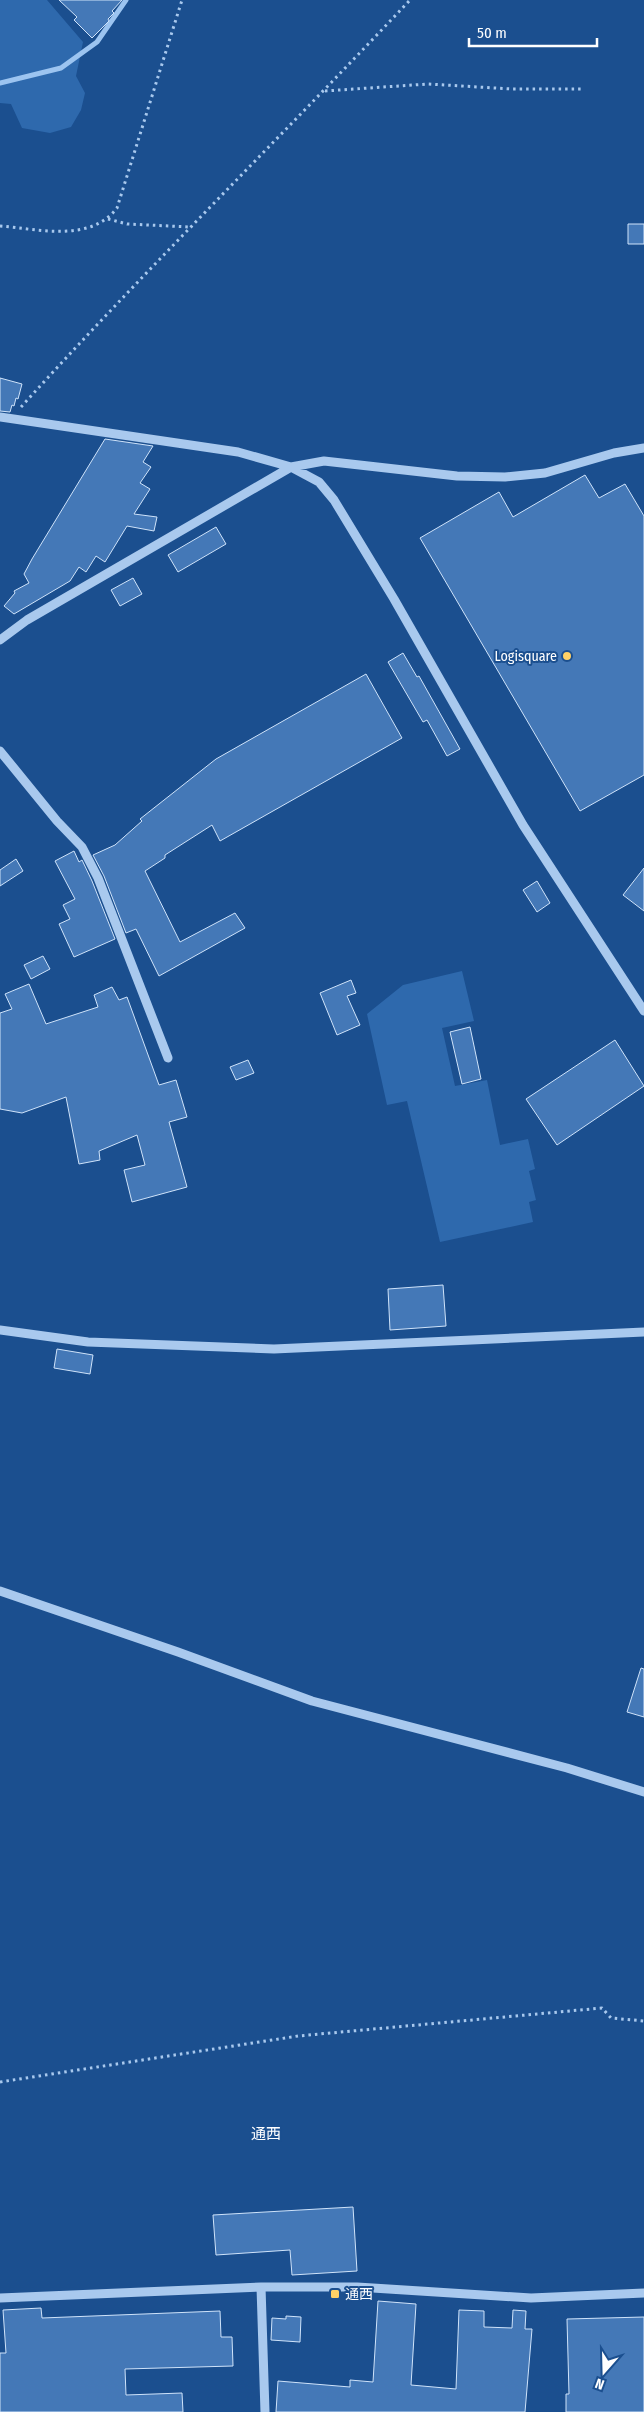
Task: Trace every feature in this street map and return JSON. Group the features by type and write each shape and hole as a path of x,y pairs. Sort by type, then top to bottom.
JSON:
{"street":[{"path":"0,418 11,418 238,452 291,467 318,482 334,500 394,599 523,825 644,1011"},
{"path":"0,640 27,620 291,467 324,461 457,476 505,477 545,473 614,454 644,448"},
{"path":"0,751 57,821 82,847 98,878 168,1058"},
{"path":"0,1330 88,1342 274,1348 644,1332"},
{"path":"0,1591 178,1652 312,1701 567,1768 644,1792"},
{"path":"0,2298 261,2287 357,2286 531,2298 644,2293"},
{"path":"261,2287 265,2412"}],"path":[{"path":"0,226 80,231 108,219 117,208 182,0"},
{"path":"11,418 190,227 325,91 410,0"},
{"path":"325,91 428,84 512,89 581,89"},
{"path":"108,219 127,224 190,227"},
{"path":"0,2082 298,2036 362,2029 602,2008 611,2018 644,2021"}],"shaded area":[{"path":"0,0 47,0 83,42 76,76 85,93 81,110 71,127 50,133 22,128 11,104 0,103"},
{"path":"462,971 474,1021 442,1028 455,1086 487,1080 500,1145 528,1139 535,1169 529,1171 536,1200 529,1202 533,1222 440,1242 407,1101 387,1105 367,1014 403,985"}],"building":[{"path":"59,0 122,0 112,11 114,13 108,19 109,21 92,38 74,20 77,17"},
{"path":"628,224 644,224 644,244 628,244"},
{"path":"0,378 22,384 18,399 16,398 10,412 0,411"},
{"path":"105,439 153,446 143,462 151,467 140,483 150,489 134,514 157,517 154,531 127,526 105,562 96,556 86,572 79,567 70,581 14,614 4,606 15,593 14,591 29,583 24,574"},
{"name":"Logisquare","path":"585,475 599,498 625,484 644,516 644,775 580,811 420,538 499,492 513,517"},
{"path":"216,527 226,544 178,572 168,555"},
{"path":"133,578 142,594 120,606 111,590"},
{"path":"403,653 417,677 419,676 460,749 447,756 427,720 423,722 388,662"},
{"path":"366,674 402,738 220,841 212,825 165,855 165,858 145,871 180,942 235,913 245,928 159,976 136,929 126,933 104,876 93,855 115,845 142,821 140,819 216,759"},
{"path":"74,851 79,862 82,860 92,881 115,939 74,957 59,924 70,919 63,905 75,899 55,861"},
{"path":"16,859 23,871 0,886 0,870"},
{"path":"644,868 644,911 623,895"},
{"path":"537,881 550,903 537,912 523,890"},
{"path":"43,956 50,969 31,979 24,965"},
{"path":"351,980 356,993 347,996 360,1025 337,1035 320,993"},
{"path":"29,984 46,1024 98,1007 94,995 112,987 119,1000 127,997 159,1085 176,1080 187,1117 169,1122 187,1187 132,1202 124,1170 145,1165 137,1135 99,1151 100,1160 79,1164 66,1097 22,1113 0,1109 0,1013 12,1009 5,994"},
{"path":"470,1027 481,1079 462,1084 450,1032"},
{"path":"615,1040 644,1086 557,1145 526,1099"},
{"path":"248,1060 254,1073 236,1080 230,1067"},
{"path":"443,1285 446,1326 390,1330 388,1289"},
{"path":"57,1349 93,1355 90,1374 54,1368"},
{"path":"641,1668 644,1669 644,1717 627,1712"},
{"path":"353,2207 357,2271 292,2275 290,2250 216,2255 213,2215"},
{"path":"378,2301 416,2304 411,2385 456,2389 459,2310 484,2311 484,2327 512,2328 513,2310 526,2311 525,2329 532,2329 525,2412 276,2412 278,2381 350,2387 350,2380 373,2382"},
{"path":"41,2308 42,2318 220,2311 221,2337 232,2337 233,2366 125,2369 126,2395 182,2393 183,2412 0,2412 0,2353 6,2353 3,2310"},
{"path":"286,2316 301,2317 300,2342 271,2340 272,2318 286,2319"},
{"path":"644,2317 644,2412 566,2412 566,2394 569,2394 567,2319"}],"waterway":[{"path":"0,83 61,68 97,42 126,0"}],"place":[{"name":"Logisquare","path":"567,656"},
{"name":"通西","path":"335,2294"}],"district":[{"name":"通西","path":"266,2134"}]}
